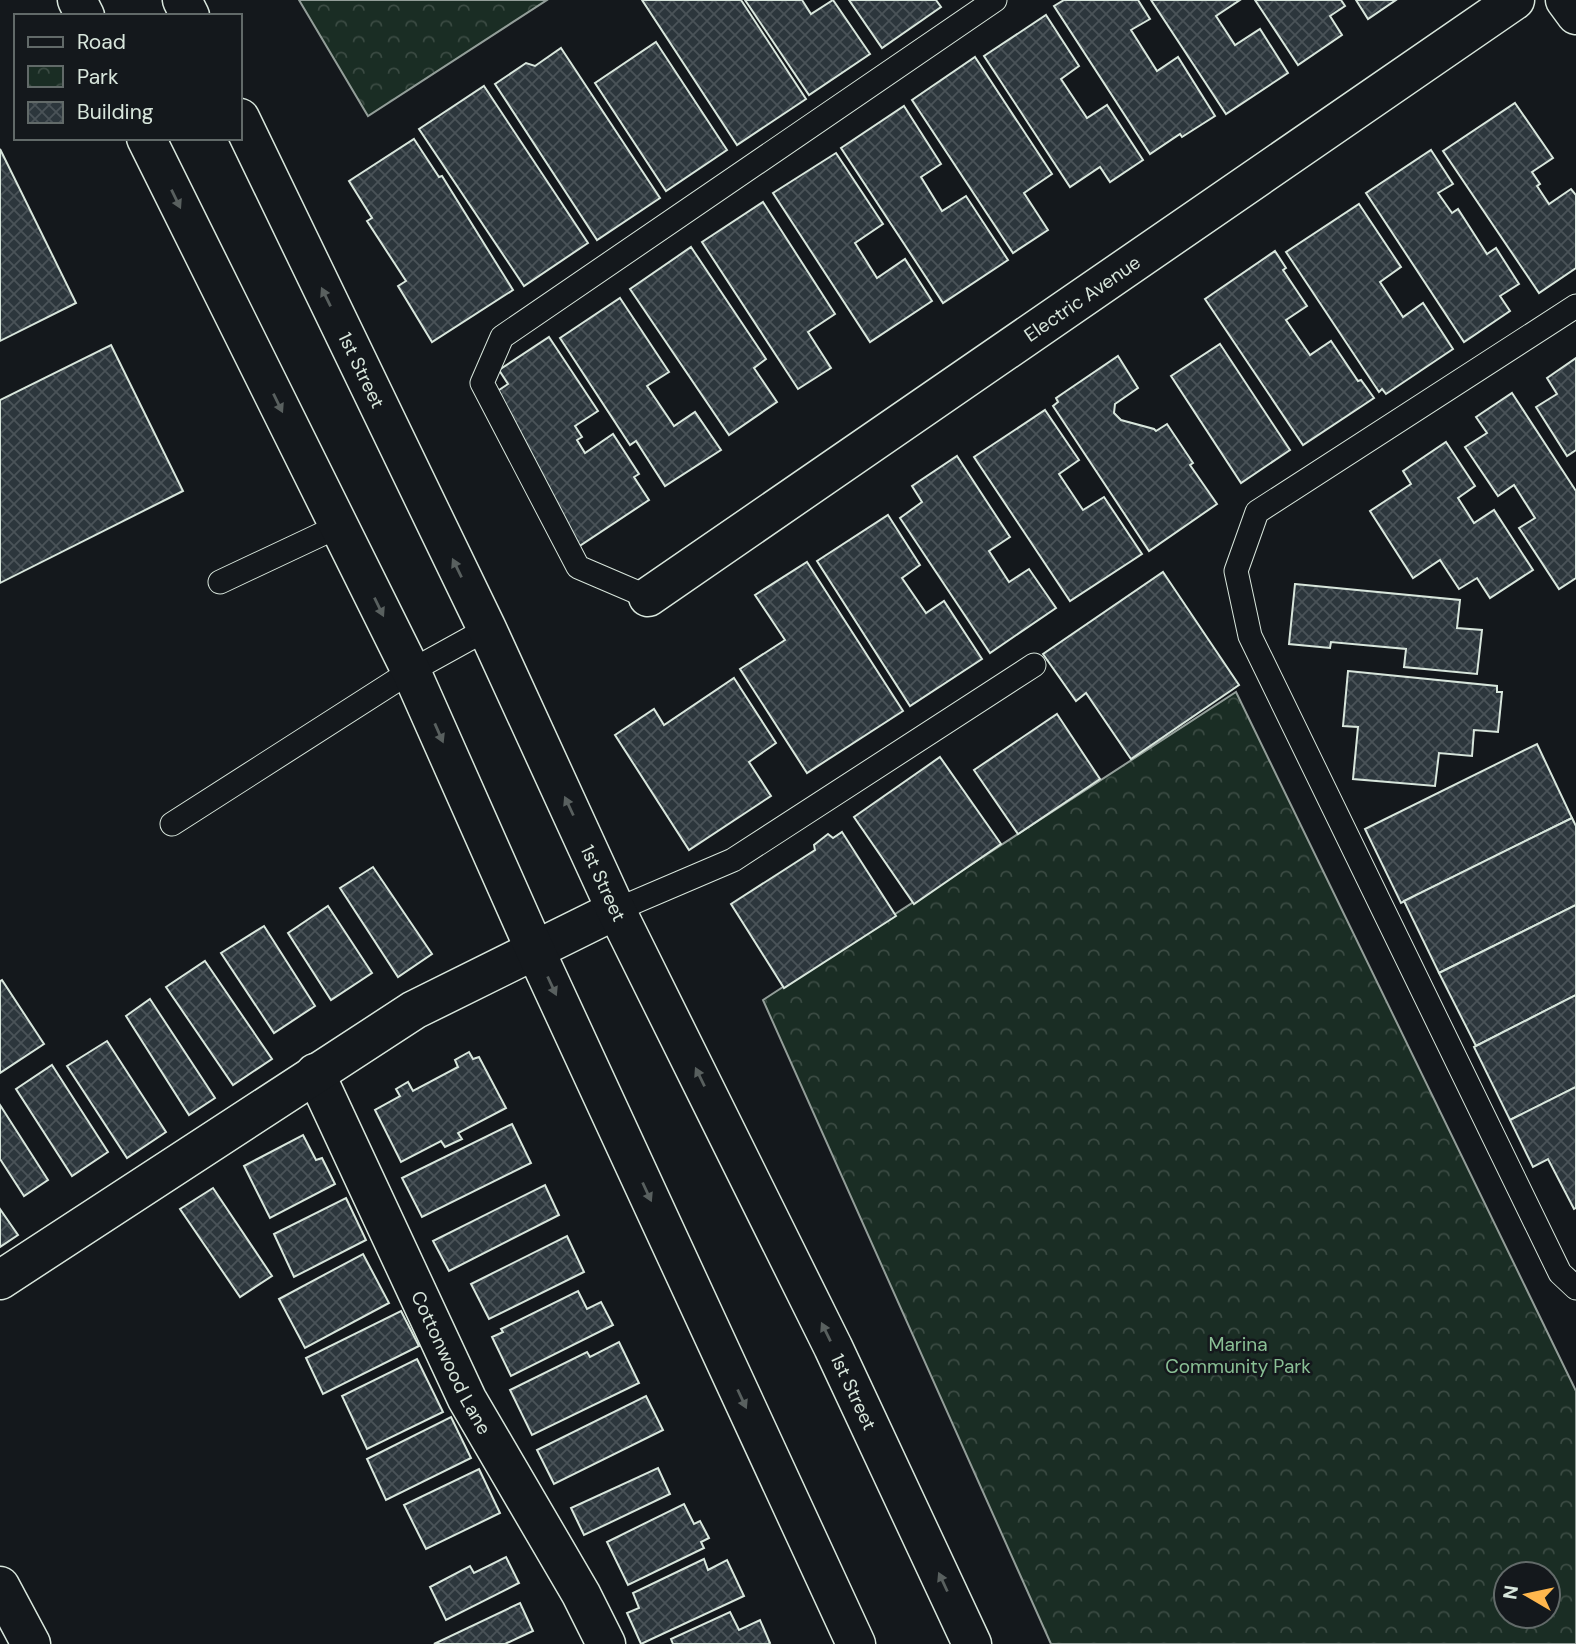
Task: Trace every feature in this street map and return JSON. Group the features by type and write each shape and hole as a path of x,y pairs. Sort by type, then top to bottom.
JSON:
{"main road":[{"name":"Electric Avenue","path":"648,597 1515,0"},
{"path":"1565,0 1576,15"},
{"name":"1st Street","path":"242,122 487,629 616,910 833,1347 972,1644"},
{"path":"147,140 411,671 535,950 856,1644"},
{"path":"0,1280 414,1010 616,910"},
{"name":"Cottonwood Lane","path":"315,1073 467,1399 581,1594 606,1644"},
{"path":"0,1586 32,1644"}],"lane":[{"path":"648,597 578,567 482,383 502,337 995,0"},
{"path":"1576,306 1257,512 1236,572 1251,636 1560,1273 1576,1288"},
{"path":"220,582 339,526"},
{"path":"172,824 411,671 487,629"},
{"path":"616,910 733,860 1034,666"}],"green space":[{"path":"299,0 547,0 368,116"},
{"name":"Marina Community Park","path":"1236,692 1576,1391 1576,1644 1051,1644 763,1000"}],"building":[{"path":"642,0 741,0 806,99 737,145"},
{"path":"745,0 802,0 811,14 833,0 870,54 809,95"},
{"path":"849,0 936,0 941,7 882,48"},
{"path":"1064,0 1138,0 1150,19 1131,30 1157,71 1178,57 1215,116 1182,137 1180,134 1150,154 1054,6"},
{"path":"1151,0 1240,0 1216,16 1235,45 1260,29 1288,73 1226,114"},
{"path":"1255,0 1341,0 1345,6 1330,16 1342,35 1298,65"},
{"path":"1356,0 1396,0 1368,19"},
{"path":"1046,15 1079,66 1061,79 1087,118 1107,105 1143,160 1110,182 1100,167 1070,187 984,56"},
{"path":"656,42 727,150 666,191 595,83"},
{"path":"561,48 660,198 597,240 495,84 526,63 535,66"},
{"path":"975,57 1052,174 1024,193 1048,230 1013,253 912,100"},
{"path":"484,86 588,243 524,286 419,129"},
{"path":"1515,103 1553,158 1532,172 1540,184 1537,186 1549,204 1571,189 1576,195 1576,268 1539,293 1443,151"},
{"path":"904,106 941,164 921,177 942,211 966,196 1008,260 943,303 841,148"},
{"path":"414,139 439,177 442,176 513,290 432,342 398,286 406,281 367,221 372,218 349,181"},
{"path":"0,149 76,303 0,341"},
{"path":"1431,150 1453,184 1438,193 1452,213 1458,209 1487,254 1496,248 1519,284 1500,296 1510,311 1464,342 1366,193"},
{"path":"836,153 883,224 855,243 877,278 905,259 932,301 870,342 773,193"},
{"path":"763,202 835,314 808,332 831,368 798,389 702,242"},
{"path":"1359,204 1401,267 1380,282 1403,317 1423,303 1453,349 1386,394 1382,389 1379,392 1286,252"},
{"path":"691,247 766,359 754,368 777,402 729,435 630,289"},
{"path":"1275,251 1286,268 1283,270 1307,306 1286,320 1310,355 1331,341 1358,381 1361,380 1374,398 1303,445 1205,299"},
{"path":"620,298 669,372 647,386 674,426 695,412 721,450 665,486 636,441 630,445 560,338"},
{"path":"549,337 598,411 575,426 582,437 577,440 585,453 613,434 639,474 634,477 649,500 578,547 496,392 508,384 499,370"},
{"path":"1220,344 1290,450 1241,483 1171,376"},
{"path":"111,345 183,491 0,583 0,400"},
{"path":"1118,356 1138,388 1115,404 1114,413 1121,420 1156,431 1167,424 1193,463 1190,465 1217,504 1149,551 1053,406 1058,402 1056,398"},
{"path":"1576,358 1576,450 1567,456 1536,407 1557,394 1547,378"},
{"path":"1512,393 1576,491 1576,578 1559,589 1519,528 1535,518 1514,485 1498,496 1465,447 1487,433 1476,417"},
{"path":"1045,410 1079,460 1059,474 1083,510 1104,497 1142,554 1070,601 974,457"},
{"path":"1446,442 1475,486 1458,498 1474,523 1494,510 1533,570 1490,598 1477,578 1459,589 1440,560 1413,578 1370,511 1411,484 1403,471"},
{"path":"957,456 1010,537 989,551 1009,582 1029,569 1056,608 990,653 900,518 922,502 912,486"},
{"path":"888,515 920,565 902,578 926,613 944,601 982,659 910,706 817,561"},
{"path":"807,562 903,711 807,773 740,669 785,640 755,595"},
{"path":"1163,572 1239,685 1131,759 1086,693 1076,701 1043,654"},
{"path":"1295,584 1460,600 1457,628 1482,630 1477,674 1404,667 1406,649 1331,642 1330,648 1289,644"},
{"path":"1348,671 1497,686 1497,692 1502,692 1498,732 1474,730 1472,756 1439,753 1435,786 1353,779 1358,727 1343,726"},
{"path":"734,678 776,743 749,762 771,796 689,850 615,735 654,709 664,725"},
{"path":"1057,714 1100,779 1018,834 974,770"},
{"path":"1537,744 1572,818 1401,903 1365,829"},
{"path":"940,757 1001,844 914,904 854,817"},
{"path":"1572,818 1576,826 1576,905 1439,973 1404,901"},
{"path":"842,832 896,916 784,988 731,904 815,850 814,845 828,834 833,838"},
{"path":"373,867 432,954 398,977 340,888"},
{"path":"1576,905 1576,995 1476,1046 1439,973"},
{"path":"328,906 372,973 331,1000 288,933"},
{"path":"264,926 315,1006 274,1033 221,953"},
{"path":"205,961 272,1059 233,1085 166,987"},
{"path":"2,980 44,1044 0,1073 0,981"},
{"path":"1576,995 1576,1087 1510,1120 1474,1047"},
{"path":"150,999 215,1098 189,1115 126,1016"},
{"path":"107,1041 166,1132 127,1158 67,1066"},
{"path":"469,1052 473,1059 479,1057 506,1108 458,1133 462,1139 445,1147 441,1141 401,1162 375,1110 400,1096 396,1089 408,1082 413,1091 458,1067 455,1060"},
{"path":"52,1065 108,1152 72,1176 16,1089"},
{"path":"1576,1087 1574,1209 1548,1159 1533,1167 1510,1120"},
{"path":"0,1105 48,1180 24,1196 0,1159"},
{"path":"512,1124 531,1163 422,1217 402,1178"},
{"path":"303,1135 316,1160 322,1158 335,1184 270,1218 244,1166"},
{"path":"545,1185 559,1215 449,1271 433,1241"},
{"path":"213,1188 272,1276 240,1297 180,1209"},
{"path":"346,1198 366,1240 294,1277 274,1234"},
{"path":"0,1209 18,1235 0,1247"},
{"path":"567,1236 584,1272 489,1319 471,1284"},
{"path":"363,1254 389,1303 305,1348 279,1299"},
{"path":"578,1291 587,1309 601,1302 613,1325 511,1376 492,1337 503,1332 501,1329"},
{"path":"401,1311 419,1346 323,1394 306,1358"},
{"path":"619,1342 639,1383 532,1435 510,1390 587,1352 590,1357"},
{"path":"417,1359 443,1412 367,1449 342,1396"},
{"path":"646,1396 663,1430 554,1484 537,1450"},
{"path":"451,1417 471,1458 386,1500 367,1459"},
{"path":"658,1468 670,1494 584,1535 571,1508"},
{"path":"479,1469 500,1513 426,1549 404,1505"},
{"path":"684,1504 694,1524 700,1521 709,1538 701,1542 704,1548 628,1585 607,1542"},
{"path":"506,1557 519,1583 446,1620 430,1587 470,1566 474,1573"},
{"path":"704,1559 708,1570 727,1560 744,1596 641,1644 627,1613 639,1608 633,1593"},
{"path":"520,1603 533,1631 505,1644 434,1644"},
{"path":"730,1612 739,1630 760,1620 770,1643 673,1644 671,1639"}]}
